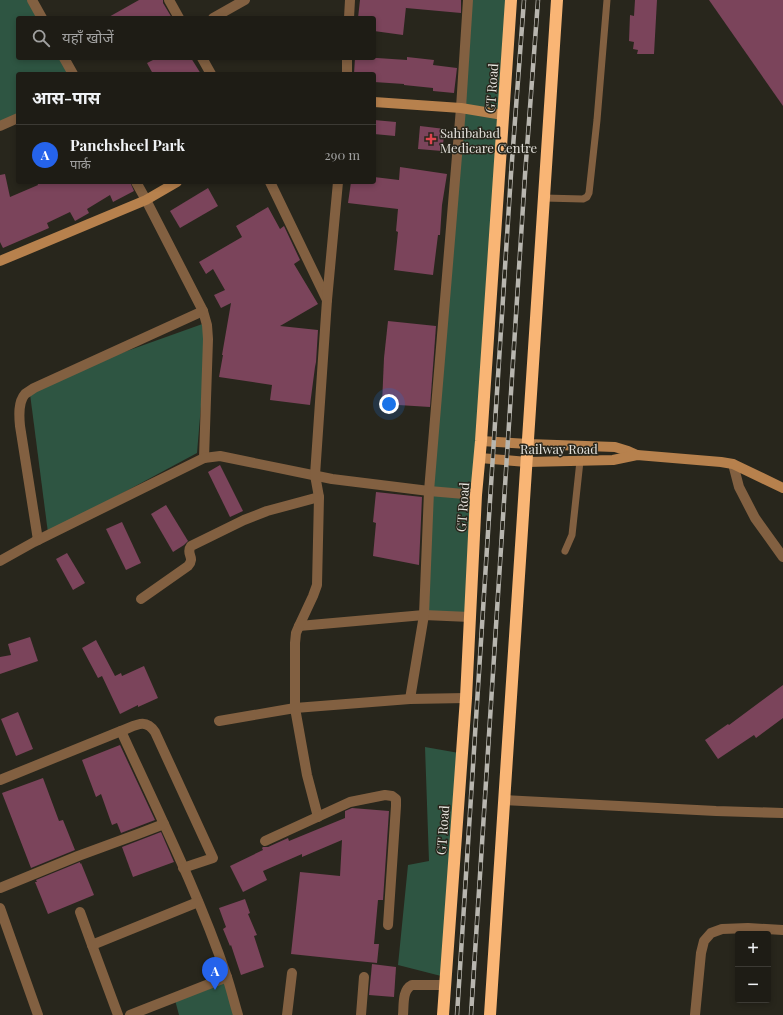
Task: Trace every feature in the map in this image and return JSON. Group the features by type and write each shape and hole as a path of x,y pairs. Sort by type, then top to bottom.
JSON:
{"highway":[{"name":"GT Road","path":"443,1015 466,698 476,495 480,458 511,0"},
{"path":"490,1015 557,0"}],"street":[{"path":"32,0 41,16"},
{"path":"169,0 178,16"},
{"path":"217,16 245,0"},
{"path":"349,16 350,0"},
{"path":"410,699 424,615 429,491 461,108 468,0"},
{"path":"65,60 72,72"},
{"path":"203,60 210,72"},
{"path":"347,72 348,60"},
{"path":"376,102 461,108 503,115"},
{"path":"0,126 16,119"},
{"path":"137,184 203,311 207,325 208,339 204,458"},
{"path":"0,261 146,200 174,184"},
{"path":"271,184 327,300"},
{"path":"318,817 307,775 295,708 295,643 296,633 317,585 319,497 315,475 327,300 338,184"},
{"path":"38,540 20,426 19,413 21,401 26,393 203,311"},
{"name":"Railway Road","path":"481,441 615,447 637,455"},
{"name":"Railway Road","path":"480,458 527,462 580,461 613,460 637,455 721,462 733,464 783,488"},
{"path":"0,561 38,540 204,458 220,456 332,479 429,491 476,495"},
{"path":"733,464 739,487 754,518 783,557"},
{"path":"141,599 188,566 192,559 189,552 191,546 244,520 267,511 319,497"},
{"path":"299,626 424,615 470,617"},
{"path":"219,721 295,708 410,699 466,698"},
{"path":"0,780 120,731 141,724 148,724 155,732 213,858 183,868"},
{"path":"120,731 164,824 198,902 227,977 238,1015"},
{"path":"265,841 350,802 385,795 392,796 396,799 396,806 388,925"},
{"path":"504,800 783,813"},
{"path":"0,888 78,856 164,824"},
{"path":"92,945 198,902"},
{"path":"0,908 38,1015"},
{"path":"80,912 118,1015"},
{"path":"695,1015 701,953 704,941 711,933 722,929 748,928 783,930"},
{"path":"287,1015 292,973"},
{"path":"130,1015 227,977"},
{"path":"362,1015 364,977"},
{"path":"403,1015 406,991 408,987 412,985 445,985"}],"lane":[{"path":"544,198 583,199 587,197 589,193 607,0"},
{"path":"565,551 570,543 573,530 580,461"}],"green space":[{"path":"0,0 37,0 46,16 16,16 16,60 70,60 77,72 16,72 16,115 0,122"},
{"path":"467,0 511,0 471,614 424,614"},
{"path":"208,322 197,453 48,533 29,386"},
{"path":"425,747 459,753 445,977 398,965 408,865 429,861"},
{"path":"226,979 239,1015 179,1015 175,1000"}],"building":[{"path":"139,0 163,0 163,3 171,16 111,16"},
{"path":"360,0 461,0 461,13 406,7 403,35 376,31 376,16 358,16"},
{"path":"635,0 657,0 654,54 637,54 638,50 633,49 634,42 629,41 630,15 634,16"},
{"path":"709,0 783,0 783,106"},
{"path":"407,57 434,60 433,65 457,68 454,93 433,91 433,88 376,82 376,72 354,72 355,60 376,60 377,58 407,60"},
{"path":"153,60 192,60 200,72 152,72 147,63"},
{"path":"376,120 396,122 395,136 376,134"},
{"path":"420,126 445,129 442,151 418,149"},
{"path":"400,167 447,174 442,205 440,235 438,235 433,275 394,270 398,232 396,231 398,209 348,203 351,184 376,184 376,177 399,180"},
{"path":"5,174 10,197 38,184 131,184 134,191 113,202 110,195 87,209 89,213 75,221 70,212 47,223 49,228 3,248 0,242 0,175"},
{"path":"208,188 218,206 180,228 170,211"},
{"path":"268,207 280,229 284,226 300,260 294,264 318,304 280,326 318,330 316,362 310,405 270,400 272,385 219,377 231,303 221,308 214,295 225,290 213,269 206,274 199,262 242,237 236,226"},
{"path":"388,321 436,326 430,407 382,404 384,358"},
{"path":"220,465 243,511 230,517 208,472"},
{"path":"376,492 422,497 419,565 373,556 376,523 373,522"},
{"path":"166,505 188,541 173,552 151,514"},
{"path":"122,522 141,563 126,570 106,529"},
{"path":"67,553 85,583 73,590 56,559"},
{"path":"30,637 38,661 0,674 0,657 11,655 8,644"},
{"path":"96,640 115,676 121,673 122,676 144,666 158,698 138,707 138,705 120,714 102,676 98,678 82,648"},
{"path":"783,685 783,718 756,738 754,735 718,759 705,740 728,724 729,725"},
{"path":"18,712 33,749 16,756 1,719"},
{"path":"120,745 155,820 121,833 117,823 112,825 101,794 96,797 82,760"},
{"path":"43,778 59,821 63,820 75,850 31,868 2,793"},
{"path":"352,808 389,811 383,900 378,900 374,944 379,944 377,963 291,954 300,872 340,876 342,840 302,857 302,854 263,871 267,880 243,892 230,866 263,850 263,847 268,847 288,838 289,841 345,818 345,811"},
{"path":"161,832 174,862 133,877 122,847"},
{"path":"80,862 94,895 48,914 35,882 37,882 36,880"},
{"path":"245,899 250,913 248,914 257,935 254,936 264,967 241,975 231,945 230,946 223,929 226,927 219,908"},
{"path":"372,964 396,967 394,997 369,995"}],"railway":[{"path":"457,1015 511,174 524,0"},
{"path":"471,1015 525,175 538,0"}],"place":[{"name":"Sahibabad Medicare Centre","path":"431,139"},
{"name":"Panchsheel Park","path":"215,990"}]}
